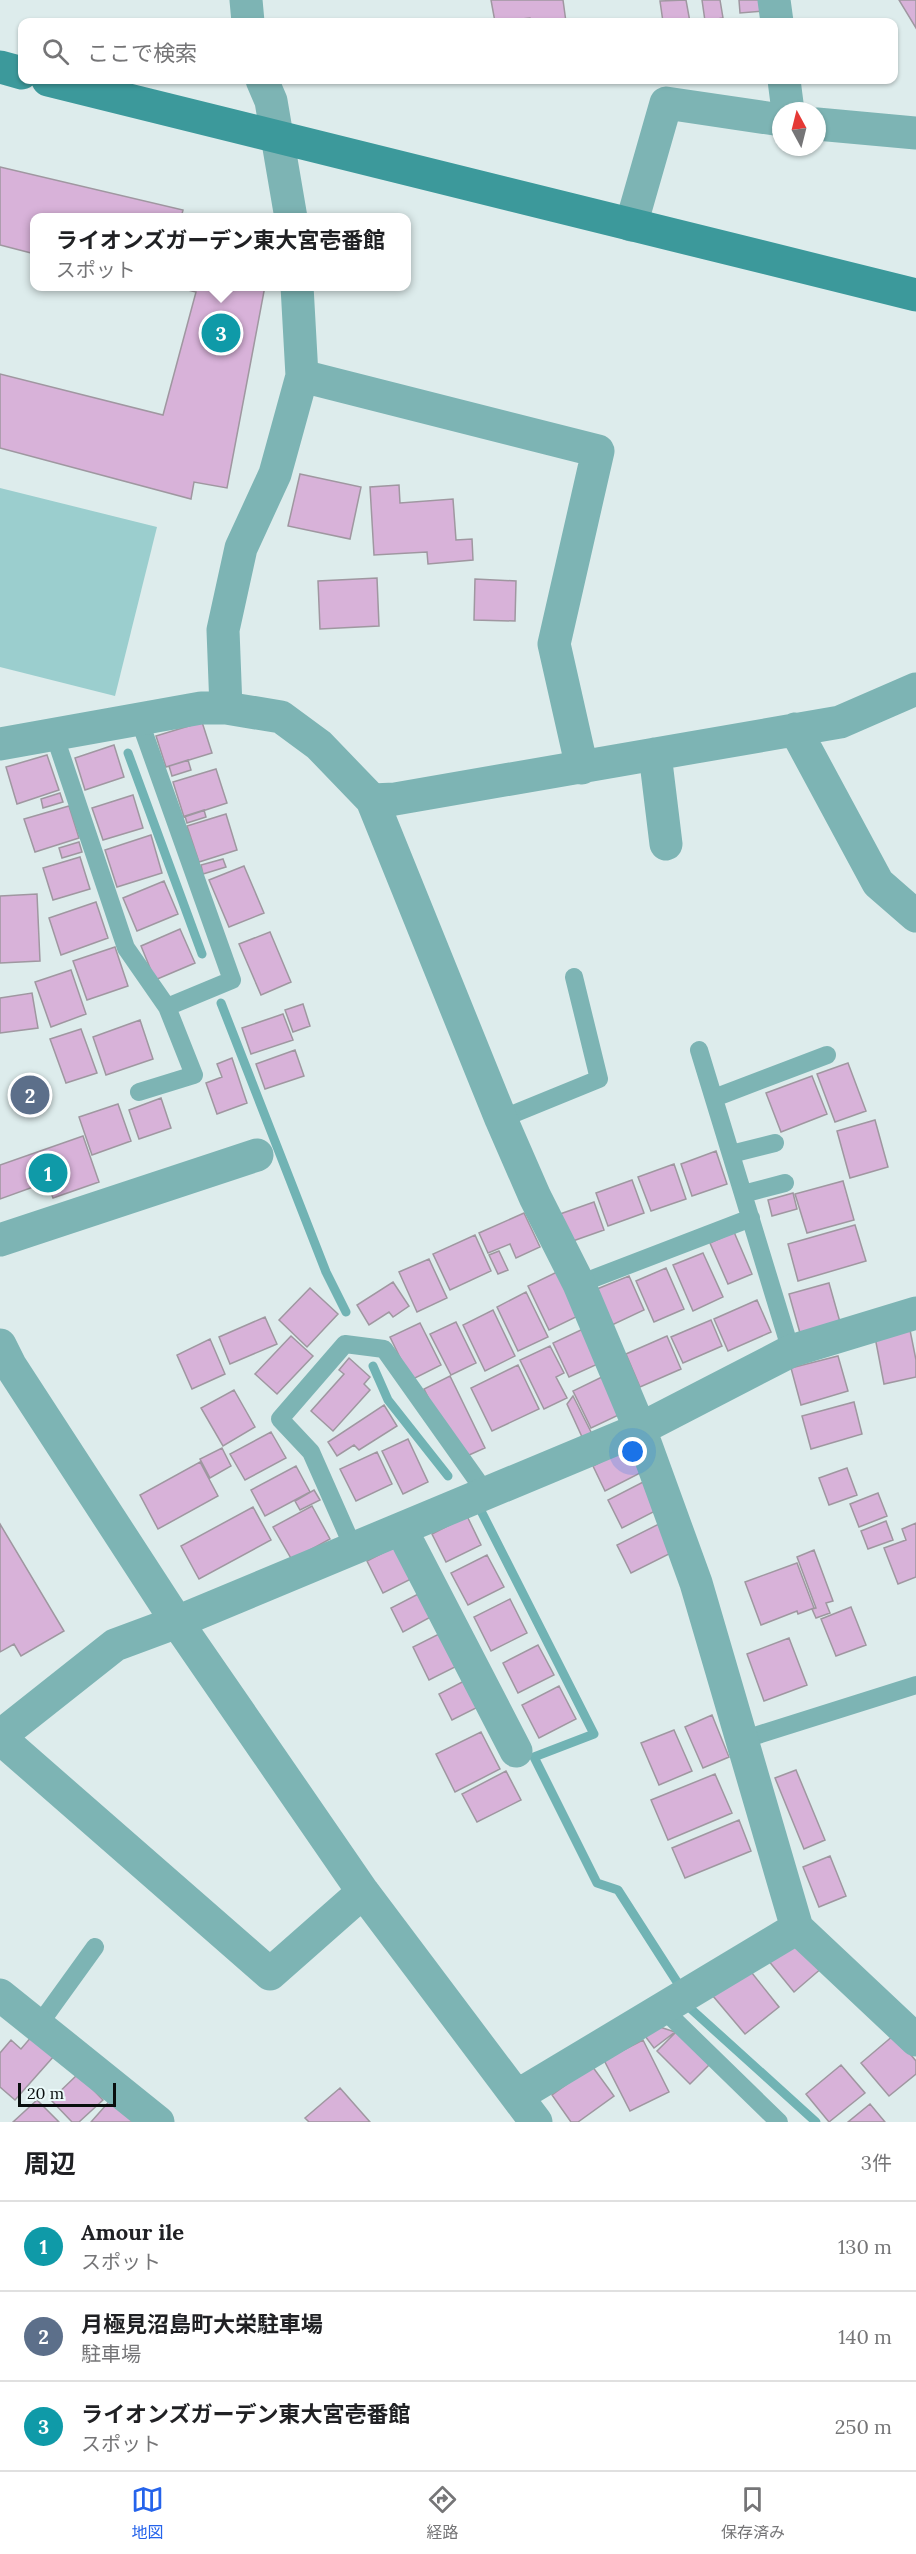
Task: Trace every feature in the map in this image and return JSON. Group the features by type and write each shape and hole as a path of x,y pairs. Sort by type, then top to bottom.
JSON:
{"street":[{"path":"246,0 248,18"},
{"path":"774,0 776,18"},
{"path":"0,67 18,72"},
{"path":"64,84 631,225 728,246 916,295"},
{"path":"263,84 271,101 275,137 290,213"},
{"path":"785,84 787,102"},
{"path":"631,225 666,104 772,119"},
{"path":"826,125 916,133"},
{"path":"226,708 223,630 241,548 275,474 302,376 297,291"},
{"path":"302,376 598,451 554,644 582,768"},
{"path":"372,800 395,799 582,768 840,722 916,689"},
{"path":"0,744 201,708 226,708 281,717 319,745 372,800 501,1119 535,1197 579,1284 640,1429 696,1583 797,1928 916,2040"},
{"path":"795,729 878,883 915,914"},
{"path":"655,754 666,844"},
{"path":"0,1240 257,1155"},
{"path":"363,1892 270,1974 0,1737 115,1646 640,1429 791,1351 916,1313"},
{"path":"0,1345 17,1375 177,1622 363,1892 536,2122"},
{"path":"400,1529 516,1751"},
{"path":"517,2096 797,1928"},
{"path":"0,1995 158,2122"}],"lane":[{"path":"139,719 232,980 167,1007"},
{"path":"54,734 126,948 167,1007 194,1075 139,1092"},
{"path":"501,1119 599,1079 574,977"},
{"path":"699,1050 791,1351"},
{"path":"714,1098 827,1055"},
{"path":"731,1154 775,1143"},
{"path":"743,1194 785,1183"},
{"path":"579,1284 751,1218"},
{"path":"353,1547 311,1452 280,1419 345,1344 384,1349 486,1493"},
{"path":"742,1740 916,1685"},
{"path":"38,2026 95,1947"},
{"path":"663,2009 779,2122"}],"shaded area":[{"path":"0,488 157,527 115,696 0,667"}],"building":[{"path":"491,0 563,0 565,18 530,18 494,18"},
{"path":"686,0 689,18 662,18 660,1"},
{"path":"702,0 720,0 723,18 705,18"},
{"path":"739,0 763,0 764,11 740,13"},
{"path":"899,0 916,0 916,28"},
{"path":"0,167 183,210 182,213 30,213 30,253 0,245"},
{"path":"192,291 264,291 227,488 194,482 191,499 0,448 0,374 163,415 196,292"},
{"path":"300,474 361,487 350,539 288,526"},
{"path":"399,485 400,503 453,499 456,540 472,539 473,560 428,564 427,552 374,555 370,487"},
{"path":"377,578 379,626 320,629 318,581"},
{"path":"475,579 516,581 515,621 474,620"},
{"path":"202,722 212,753 166,767 156,736"},
{"path":"114,745 124,777 85,790 75,758"},
{"path":"47,755 59,790 17,804 6,767"},
{"path":"188,760 191,770 172,776 169,766"},
{"path":"216,769 227,803 184,817 173,782"},
{"path":"60,793 63,802 43,808 41,799"},
{"path":"133,795 143,828 103,840 92,808"},
{"path":"69,806 79,838 35,852 24,819"},
{"path":"204,810 206,817 187,823 185,816"},
{"path":"226,814 237,850 199,862 187,826"},
{"path":"151,835 162,873 117,887 105,850"},
{"path":"79,842 82,852 62,858 59,848"},
{"path":"80,857 90,889 53,900 43,868"},
{"path":"223,859 226,867 203,874 201,865"},
{"path":"244,866 264,913 229,927 209,880"},
{"path":"164,881 178,914 137,931 123,898"},
{"path":"37,894 40,961 0,963 0,896"},
{"path":"96,902 108,938 61,955 49,918"},
{"path":"180,929 195,963 155,980 141,946"},
{"path":"270,932 291,982 261,995 239,944"},
{"path":"115,947 128,986 87,1000 73,961"},
{"path":"71,970 86,1014 51,1027 35,982"},
{"path":"32,993 38,1028 0,1033 0,998"},
{"path":"303,1004 310,1026 293,1032 285,1010"},
{"path":"283,1014 293,1040 251,1054 242,1028"},
{"path":"140,1020 153,1059 106,1075 93,1037"},
{"path":"81,1029 97,1073 66,1083 50,1039"},
{"path":"295,1050 304,1076 265,1089 256,1064"},
{"path":"232,1058 247,1103 217,1114 206,1083 222,1077 217,1064"},
{"path":"848,1063 866,1111 835,1122 817,1074"},
{"path":"812,1076 827,1114 781,1132 766,1093"},
{"path":"161,1098 171,1128 139,1139 129,1110"},
{"path":"118,1104 131,1141 92,1155 79,1117"},
{"path":"875,1120 888,1167 850,1178 837,1131"},
{"path":"83,1136 99,1182 53,1198 47,1182 0,1199 0,1165"},
{"path":"716,1151 727,1184 692,1196 681,1164"},
{"path":"674,1164 686,1199 651,1211 638,1177"},
{"path":"632,1180 644,1213 608,1226 596,1193"},
{"path":"843,1181 854,1220 807,1233 795,1194"},
{"path":"793,1193 797,1209 772,1216 768,1200"},
{"path":"594,1202 604,1230 570,1242 560,1214"},
{"path":"524,1213 540,1247 516,1258 510,1244 488,1253 479,1233"},
{"path":"855,1225 866,1261 798,1281 788,1244"},
{"path":"734,1232 752,1274 728,1284 710,1243"},
{"path":"475,1235 491,1271 450,1290 433,1254"},
{"path":"499,1251 508,1270 498,1274 489,1255"},
{"path":"703,1253 723,1297 693,1311 673,1265"},
{"path":"429,1259 447,1298 417,1312 399,1272"},
{"path":"666,1268 684,1309 654,1322 636,1281"},
{"path":"557,1272 578,1316 549,1330 528,1286"},
{"path":"629,1276 644,1310 612,1325 597,1289"},
{"path":"393,1282 409,1306 393,1317 389,1312 369,1325 357,1305"},
{"path":"829,1283 840,1322 800,1333 789,1294"},
{"path":"310,1288 338,1314 307,1347 279,1320"},
{"path":"526,1292 548,1337 518,1351 497,1307"},
{"path":"757,1300 771,1332 728,1351 714,1319"},
{"path":"493,1310 515,1356 485,1371 463,1325"},
{"path":"265,1317 277,1344 230,1364 219,1337"},
{"path":"711,1320 722,1346 683,1363 671,1337"},
{"path":"456,1322 476,1363 451,1375 430,1334"},
{"path":"420,1323 441,1365 411,1380 390,1337"},
{"path":"583,1329 600,1363 569,1377 553,1343"},
{"path":"910,1330 916,1360 916,1377 884,1384 875,1337"},
{"path":"291,1336 313,1356 277,1394 255,1374"},
{"path":"667,1336 681,1369 640,1387 626,1354"},
{"path":"210,1339 225,1374 192,1389 177,1355"},
{"path":"550,1346 564,1373 556,1377 567,1398 544,1409 520,1360"},
{"path":"838,1356 848,1391 801,1405 791,1368"},
{"path":"349,1358 370,1377 364,1384 370,1390 333,1431 311,1411 344,1374 339,1370"},
{"path":"518,1365 539,1409 492,1431 471,1388"},
{"path":"606,1375 625,1412 591,1428 573,1391"},
{"path":"450,1376 485,1448 469,1455 442,1425 424,1389"},
{"path":"234,1390 255,1427 223,1446 201,1408"},
{"path":"573,1396 592,1434 583,1439 567,1404"},
{"path":"854,1402 862,1434 811,1449 802,1416"},
{"path":"384,1405 397,1426 359,1450 354,1445 337,1456 328,1442"},
{"path":"271,1432 286,1458 245,1480 230,1454"},
{"path":"408,1439 428,1482 403,1494 382,1451"},
{"path":"637,1443 650,1468 605,1491 593,1466"},
{"path":"222,1448 231,1466 210,1478 200,1459"},
{"path":"377,1452 392,1484 356,1501 340,1469"},
{"path":"200,1462 218,1496 158,1529 140,1495"},
{"path":"296,1466 310,1492 265,1516 251,1490"},
{"path":"847,1468 857,1495 829,1505 819,1478"},
{"path":"647,1480 661,1508 622,1528 608,1500"},
{"path":"314,1490 320,1500 300,1510 295,1501"},
{"path":"878,1493 887,1516 859,1527 850,1504"},
{"path":"312,1506 330,1539 292,1560 273,1527"},
{"path":"253,1507 271,1540 199,1579 181,1546"},
{"path":"467,1516 481,1545 446,1562 432,1534"},
{"path":"667,1520 681,1548 631,1573 617,1545"},
{"path":"886,1521 893,1540 868,1549 861,1531"},
{"path":"916,1523 916,1577 898,1584 884,1548 906,1540 902,1529"},
{"path":"0,1524 64,1631 21,1656 14,1644 0,1652"},
{"path":"402,1543 419,1575 383,1593 367,1561"},
{"path":"814,1550 833,1601 826,1603 830,1613 816,1618 812,1609 816,1608 797,1557"},
{"path":"487,1555 504,1587 468,1605 451,1573"},
{"path":"797,1563 814,1608 798,1614 797,1611 761,1625 745,1582"},
{"path":"426,1590 438,1613 403,1632 391,1608"},
{"path":"510,1599 527,1633 491,1651 474,1617"},
{"path":"851,1607 866,1645 836,1656 821,1619"},
{"path":"447,1630 463,1663 429,1680 413,1647"},
{"path":"789,1638 807,1685 764,1701 747,1654"},
{"path":"538,1645 554,1675 518,1693 503,1663"},
{"path":"468,1679 482,1705 452,1720 439,1694"},
{"path":"559,1686 576,1719 539,1738 522,1705"},
{"path":"712,1715 729,1757 703,1768 685,1727"},
{"path":"674,1730 692,1771 659,1785 641,1743"},
{"path":"481,1732 500,1769 455,1792 436,1754"},
{"path":"796,1770 825,1840 804,1849 775,1778"},
{"path":"506,1771 521,1800 477,1822 462,1794"},
{"path":"715,1774 732,1813 668,1840 651,1800"},
{"path":"739,1820 751,1851 685,1878 672,1848"},
{"path":"830,1856 846,1896 819,1907 803,1867"},
{"path":"796,1936 823,1967 794,1992 768,1960"},
{"path":"748,1968 779,2007 745,2034 713,1996"},
{"path":"660,2027 675,2032 654,2048 645,2036"},
{"path":"677,2031 710,2064 690,2084 657,2051"},
{"path":"894,2035 916,2061 916,2074 889,2096 861,2063"},
{"path":"32,2036 54,2056 15,2100 0,2087 0,2053 11,2040 21,2049"},
{"path":"643,2040 669,2092 630,2111 604,2060"},
{"path":"841,2065 865,2093 829,2122 806,2094"},
{"path":"592,2066 614,2096 578,2122 571,2122 552,2095"},
{"path":"78,2074 103,2100 79,2122 72,2122 51,2100"},
{"path":"340,2088 370,2122 309,2122 305,2118"},
{"path":"114,2096 143,2122 91,2122"},
{"path":"37,2100 59,2122 13,2122"},
{"path":"870,2104 885,2122 848,2122"}],"waterway":[{"path":"128,753 202,954"},
{"path":"221,1003 326,1272 346,1312"},
{"path":"373,1366 388,1400 448,1476"},
{"path":"480,1509 594,1734 534,1757 597,1883 618,1890 679,1985"},
{"path":"691,2009 816,2122"}],"place":[{"name":"ライオンズガーデン東大宮壱番館","path":"221,333"},
{"name":"月極見沼島町大栄駐車場","path":"30,1095"},
{"name":"Amour ile","path":"48,1173"}]}
